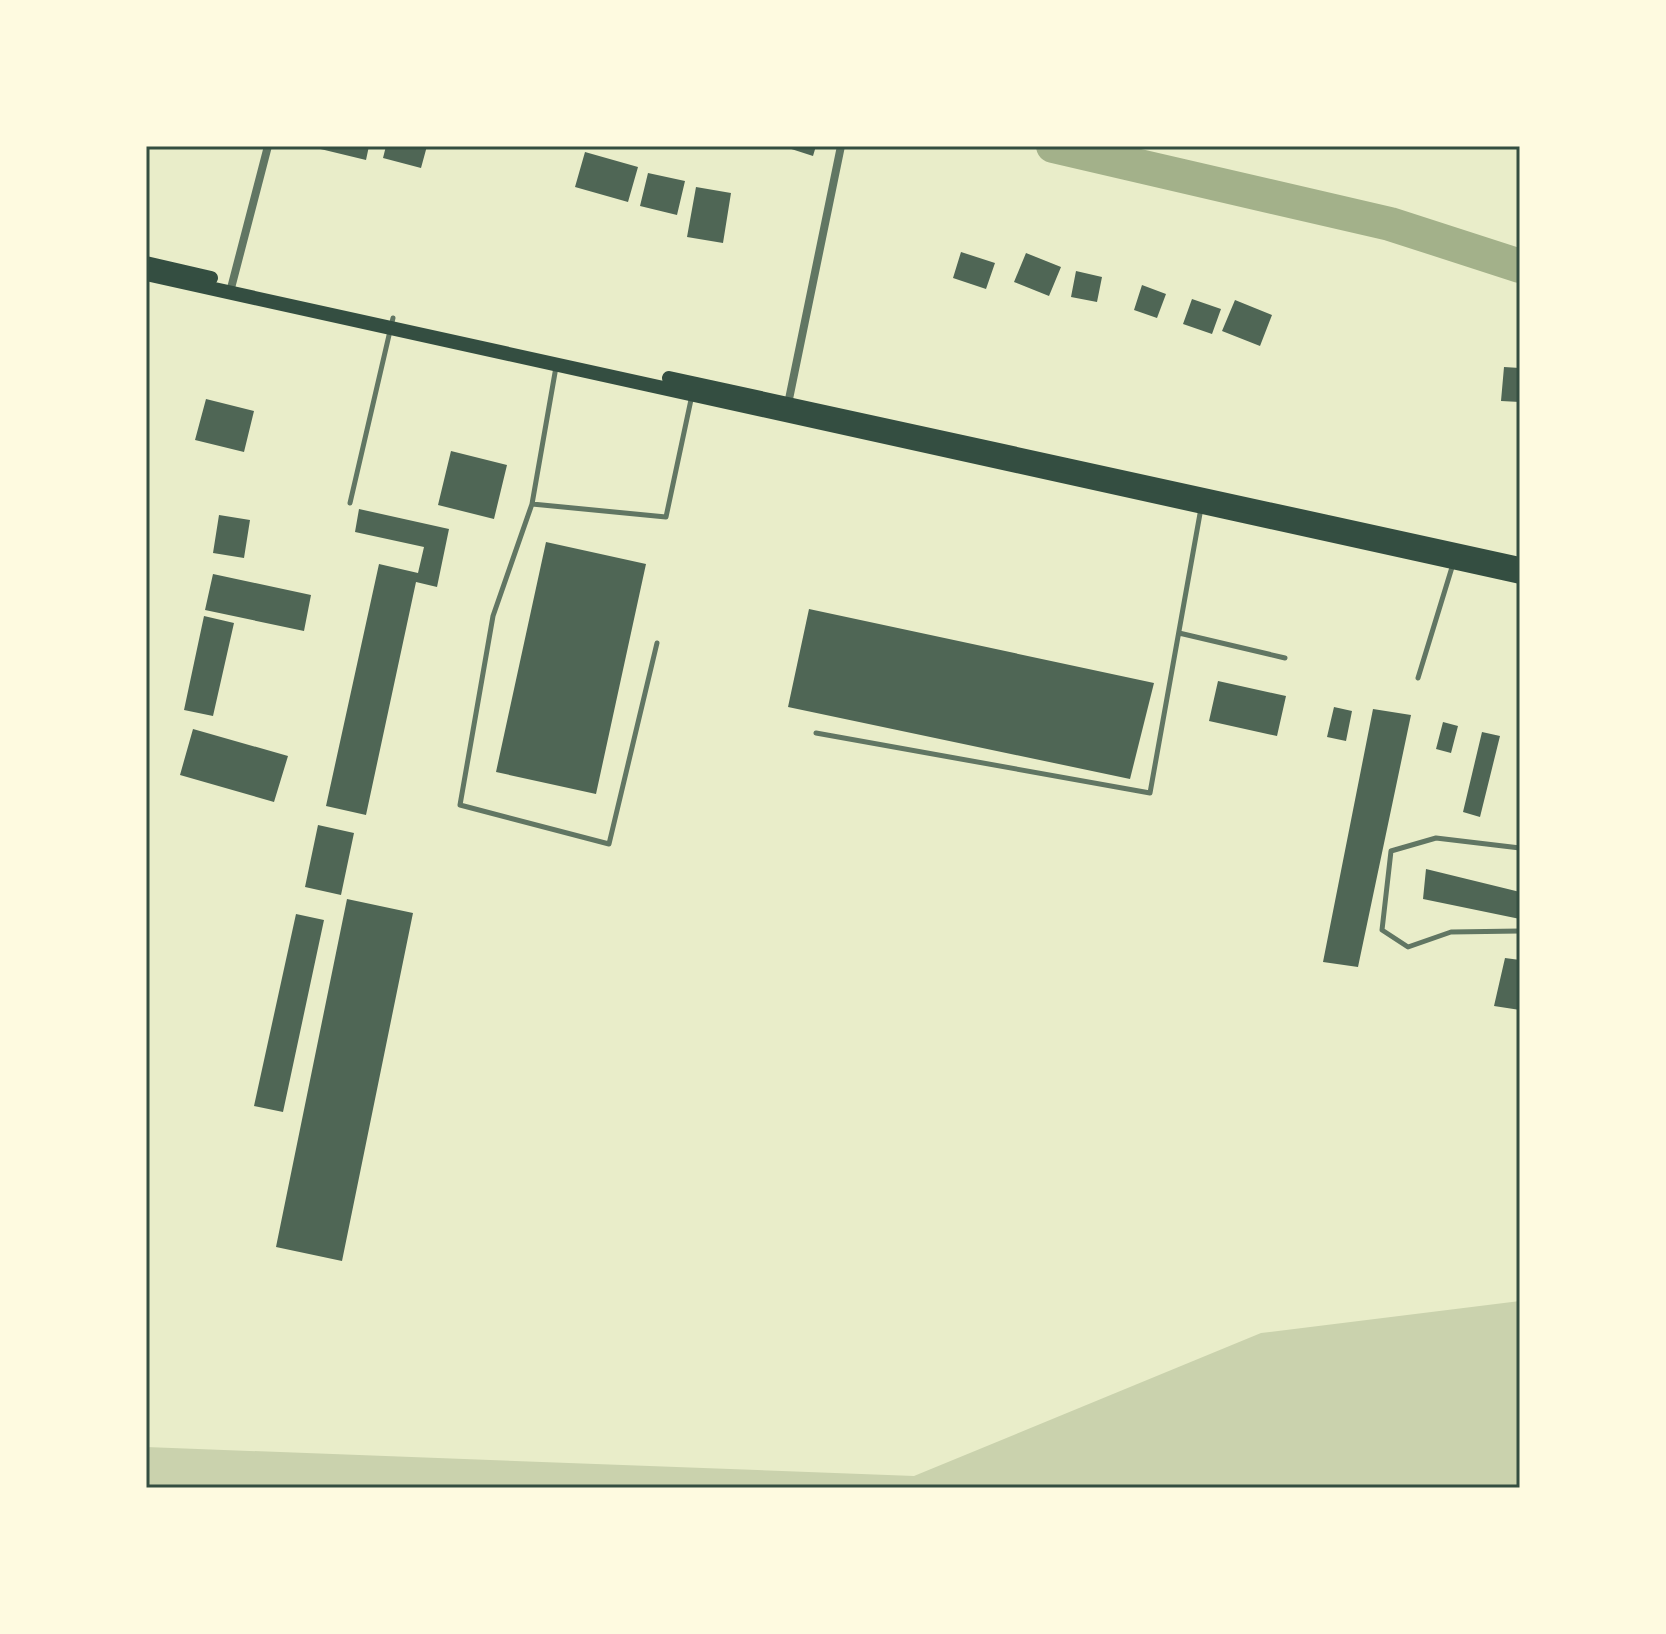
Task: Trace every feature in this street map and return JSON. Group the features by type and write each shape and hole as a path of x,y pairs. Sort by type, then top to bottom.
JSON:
{"main road":[{"path":"146,263 231,288"},
{"path":"146,274 231,288 788,404 1520,564"},
{"path":"392,323 557,364 1520,577"}],"street":[{"path":"231,288 268,146"},
{"path":"788,404 841,146"}],"lane":[{"path":"350,503 392,323"},
{"path":"557,364 532,504 493,616 460,805 609,844 657,643"},
{"path":"532,504 666,517 692,394"},
{"path":"816,733 1150,793 1201,507"},
{"path":"1418,678 1453,563"},
{"path":"1179,633 1285,658"},
{"path":"1520,848 1436,838 1391,851 1382,930 1408,947 1451,932 1520,931"}],"green space":[{"path":"1520,1301 1520,1488 146,1488 146,1447 914,1476 1261,1333"}],"building":[{"path":"308,146 369,146 366,160"},
{"path":"386,146 427,146 421,168 383,158"},
{"path":"782,146 816,146 813,156"},
{"path":"585,152 638,167 628,202 575,187"},
{"path":"648,173 685,181 677,215 640,206"},
{"path":"696,187 731,193 723,243 687,237"},
{"path":"961,252 995,263 986,289 953,278"},
{"path":"1026,253 1061,267 1049,296 1014,282"},
{"path":"1076,271 1102,277 1097,302 1071,297"},
{"path":"1142,285 1166,294 1157,318 1134,310"},
{"path":"1192,299 1221,309 1212,334 1183,324"},
{"path":"1235,300 1272,315 1260,346 1222,331"},
{"path":"1504,367 1520,368 1520,402 1501,401"},
{"path":"206,399 254,411 244,452 195,440"},
{"path":"451,451 507,465 494,519 438,505"},
{"path":"359,509 449,529 437,587 416,582 366,815 326,806 379,564 418,573 424,547 355,532"},
{"path":"219,515 250,520 244,558 213,553"},
{"path":"546,542 646,564 596,794 496,772"},
{"path":"213,574 311,595 304,631 205,610"},
{"path":"809,609 1154,683 1130,779 788,707"},
{"path":"204,616 234,623 213,716 184,710"},
{"path":"1218,681 1286,696 1277,736 1209,721"},
{"path":"1334,707 1352,711 1346,741 1327,737"},
{"path":"1373,709 1411,715 1358,967 1323,962"},
{"path":"1443,722 1458,726 1451,753 1436,749"},
{"path":"193,729 288,756 274,802 180,775"},
{"path":"1482,732 1500,736 1480,817 1463,812"},
{"path":"318,825 354,833 341,895 305,887"},
{"path":"1426,869 1520,892 1520,919 1423,899"},
{"path":"347,899 413,913 342,1261 276,1247"},
{"path":"296,914 324,920 283,1112 254,1106"},
{"path":"1505,958 1520,960 1520,1010 1494,1006"}],"waterway":[{"path":"1053,146 1390,224 1520,266"}]}
